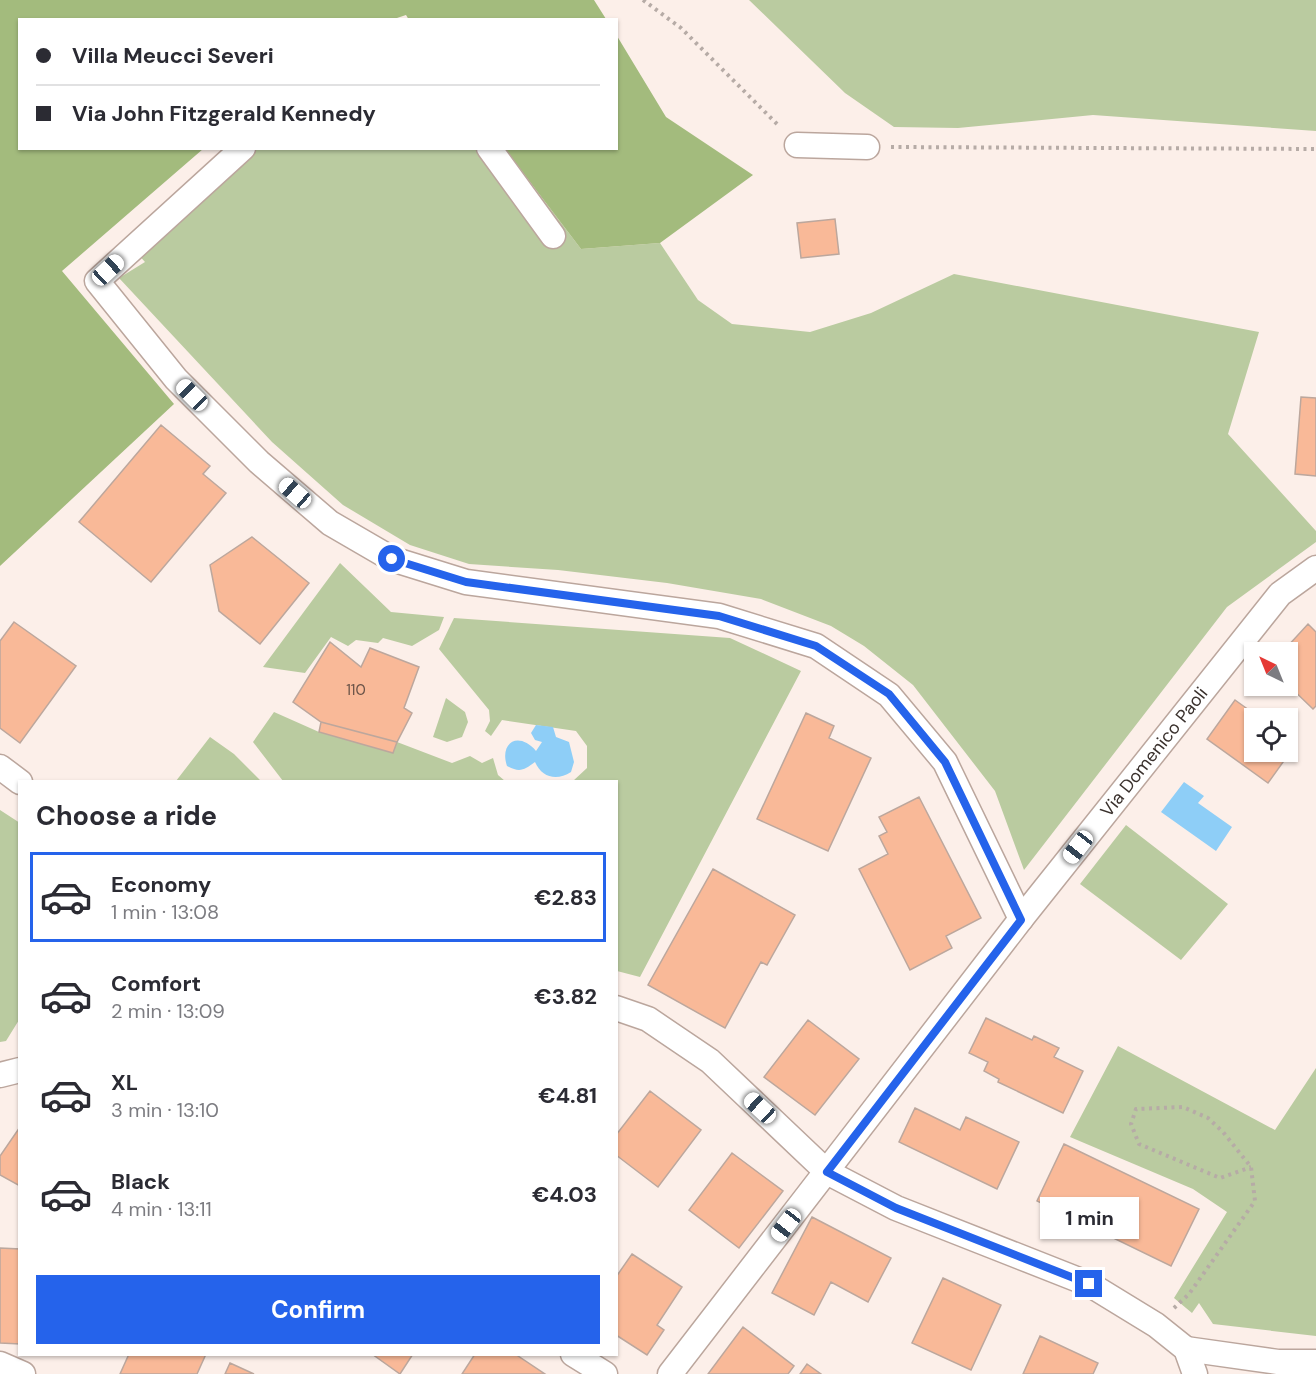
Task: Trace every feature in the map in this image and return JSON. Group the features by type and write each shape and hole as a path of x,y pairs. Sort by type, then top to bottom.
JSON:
{"street":[{"path":"797,145 867,147"},
{"path":"241,150 97,280 176,379 259,462 330,523 383,554 466,582 719,616 816,646 889,694 945,762 1021,920"},
{"path":"490,150 553,236"},
{"name":"Via Domenico Paoli","path":"670,1374 1021,920 1280,594 1316,568"},
{"path":"0,768 18,781"},
{"path":"618,1009 648,1019 710,1061 827,1172 896,1208 1089,1284 1156,1325 1186,1349 1278,1362 1316,1362"},
{"path":"0,1075 18,1070"},
{"path":"1186,1349 1195,1374"},
{"path":"576,1356 606,1374"},
{"path":"1249,1374 1278,1362"},
{"path":"0,1364 23,1374"}],"path":[{"path":"643,0 681,28 797,145"},
{"path":"867,147 1316,149"},
{"path":"1156,1325 1189,1294 1255,1201 1251,1167 1223,1132 1208,1118 1183,1107 1136,1109 1131,1124 1140,1144 1220,1178 1251,1167"}],"green space":[{"path":"0,0 594,0 605,18 408,18 406,15 397,18 18,18 18,150 202,150 62,271 174,404 0,566"},
{"path":"749,0 1316,0 1316,131 1093,115 958,128 894,127 845,93"},
{"path":"618,38 666,117 753,175 660,243 581,249 506,150 618,150"},
{"path":"248,150 506,150 581,249 660,243 698,300 732,324 810,332 871,313 954,274 1259,332 1228,434 1316,531 1316,542 1227,607 1024,870 995,791 913,685 864,646 831,626 761,599 667,583 558,570 469,564 410,545 343,505 272,442 119,278 145,262 136,252"},
{"path":"340,563 391,612 444,617 439,630 412,646 383,638 378,643 356,640 348,646 331,637 305,673 263,667"},
{"path":"454,618 730,638 801,671 640,977 618,971 618,780 574,780 587,768 587,746 576,731 502,720 491,736 485,731 490,721 489,710 439,649"},
{"path":"446,698 465,712 468,722 462,737 447,742 433,737"},
{"path":"274,712 319,732 392,752 397,742 452,763 470,756 482,763 493,758 498,775 504,780 282,780 253,742"},
{"path":"210,737 234,754 260,780 177,780"},
{"path":"0,810 18,822 18,1022 6,1041 0,1042"},
{"path":"1126,825 1228,904 1181,960 1080,884"},
{"path":"1118,1046 1275,1130 1316,1068 1316,1336 1213,1324 1199,1303 1192,1313 1174,1298 1227,1212 1193,1189 1070,1137"}],"water":[{"path":"536,725 553,727 556,737 569,742 574,762 571,772 555,777 546,775 535,762 522,770 507,766 506,751 512,742 523,742 536,751 542,742 535,740 531,733"},
{"path":"1184,782 1204,796 1198,803 1232,827 1216,851 1161,812"}],"building":[{"path":"835,219 839,254 801,258 797,223"},
{"path":"1301,397 1316,398 1316,476 1295,474"},
{"path":"161,425 210,466 203,474 226,493 151,582 79,522"},
{"path":"252,537 309,583 260,644 219,611 210,565"},
{"path":"14,622 76,666 20,743 0,728 0,641"},
{"path":"1308,624 1316,632 1316,706 1313,709 1298,695 1298,642 1292,642"},
{"path":"330,642 361,667 370,648 419,667 404,708 412,713 397,742 321,722 293,702"},
{"path":"1235,700 1246,708 1244,708 1244,762 1283,762 1268,783 1207,739"},
{"path":"806,713 834,726 829,738 871,758 828,851 757,819"},
{"path":"321,722 397,742 393,753 319,732"},
{"path":"919,797 981,918 946,936 952,948 910,970 859,869 888,854 879,836 887,832 879,817"},
{"path":"713,869 795,915 767,965 761,962 725,1028 648,985"},
{"path":"986,1018 1032,1040 1034,1036 1059,1048 1054,1057 1083,1071 1063,1113 998,1082 999,1079 984,1071 988,1062 969,1053"},
{"path":"808,1020 859,1059 815,1115 764,1077"},
{"path":"650,1091 701,1130 658,1187 618,1157 618,1132"},
{"path":"915,1108 960,1130 966,1117 1019,1142 997,1189 899,1142"},
{"path":"18,1130 18,1185 0,1175 0,1156"},
{"path":"1064,1144 1199,1209 1171,1266 1037,1201"},
{"path":"732,1153 783,1191 739,1248 689,1210"},
{"path":"812,1217 891,1258 868,1302 831,1282 814,1315 772,1293"},
{"path":"0,1248 18,1249 18,1344 0,1343"},
{"path":"632,1254 682,1287 657,1325 664,1330 647,1355 618,1336 618,1274"},
{"path":"943,1278 1001,1305 971,1370 912,1343"},
{"path":"743,1327 794,1366 788,1374 708,1374"},
{"path":"1040,1336 1098,1363 1093,1374 1023,1374"},
{"path":"128,1356 205,1356 197,1374 120,1374"},
{"path":"375,1356 412,1356 400,1374"},
{"path":"474,1356 518,1356 545,1374 462,1374"},
{"path":"230,1363 254,1374 225,1374"},
{"path":"807,1364 821,1374 800,1374"}],"route":[{"path":"392,559 466,582 719,616 816,646 889,694 945,762 1021,920 827,1172 896,1208 1089,1284"}]}
